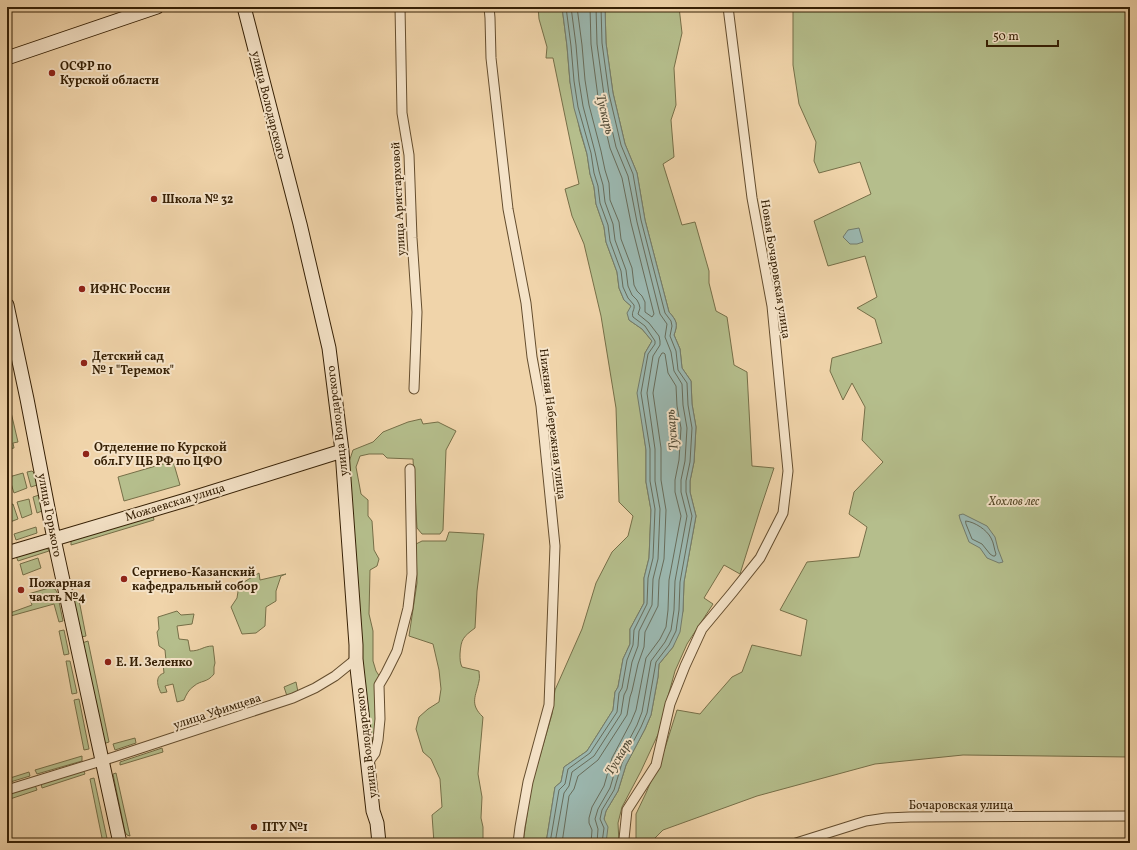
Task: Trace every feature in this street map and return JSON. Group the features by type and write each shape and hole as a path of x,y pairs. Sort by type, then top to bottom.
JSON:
{"street":[{"path":"7,58 157,7"},
{"name":"улица Володарского","path":"244,7 300,224 329,348 342,451 356,638 356,659 373,811 377,823 379,843"},
{"name":"улица Аристарховой","path":"400,7 402,113 409,155 412,238 417,312 414,389"},
{"name":"Нижняя Набережная улица","path":"489,7 491,58 503,172 508,209 526,303 532,357 541,406 555,546 549,705 528,782 518,843"},
{"name":"Новая Бочаровская улица","path":"625,843 624,839 627,810 656,765 670,704 702,629 760,558 783,513 788,471 772,306 752,198 728,7"},
{"name":"улица Горького","path":"7,305 54,539 120,843"},
{"name":"Можаевская улица","path":"7,553 186,500 342,451"},
{"path":"368,764 375,753 378,740 380,719 379,685 397,651 408,608 412,574 410,469"},
{"name":"улица Уфимцева","path":"7,790 293,698 315,688 335,676 356,659"},
{"name":"Бочаровская улица","path":"796,843 866,821 886,818 1130,816"}],"green space":[{"path":"538,7 562,7 570,82 580,131 587,154 596,204 604,227 606,242 617,272 619,288 624,300 631,306 629,320 642,329 652,341 645,353 640,406 646,450 646,482 651,510 649,558 644,578 644,603 630,629 630,644 623,659 618,687 615,692 613,710 587,751 564,767 561,782 555,787 546,843 523,843 531,787 552,714 555,690 582,629 596,583 612,552 628,536 633,516 619,502 616,408 601,316 584,244 572,216 565,189 579,184 553,58 546,58 547,47 539,19"},
{"path":"605,7 679,7 682,33 674,68 676,105 671,120 674,157 663,164 682,225 695,222 709,271 709,283 716,311 727,317 734,365 747,372 752,466 774,468 740,574 724,565 704,598 713,604 687,644 675,671 661,728 622,807 618,823 619,843 606,843 604,819 606,811 618,791 626,765 651,715 659,664 673,647 683,611 684,582 696,516 690,492 690,481 694,462 696,427 692,404 691,381 682,368 680,349 674,335 676,323 669,312 645,220 637,173 625,144 613,93 606,43"},
{"name":"Хохлов лес","path":"793,7 1130,7 1130,757 963,755 875,764 757,796 663,830 650,843 636,843 636,814 665,748 677,710 700,714 732,677 742,672 752,645 801,656 807,620 780,610 807,562 859,557 867,527 849,514 854,492 883,462 862,440 865,407 852,383 843,400 830,371 832,358 882,343 875,319 857,308 877,297 865,256 828,266 814,221 871,194 860,162 819,173 814,161 816,142 799,104 793,65"},
{"path":"7,408 10,408 18,442 13,443 14,448 8,449 8,452 7,451"},
{"path":"421,419 423,424 438,422 456,431 446,450 443,530 440,534 422,534 417,528 413,459 387,458 383,454 369,454 360,456 356,467 361,494 368,500 368,516 372,521 374,550 379,559 377,566 370,570 369,614 373,631 373,661 376,671 380,677 376,739 372,750 362,662 347,468 353,450 373,442 383,432 408,422"},
{"path":"173,461 180,485 124,501 118,477"},
{"path":"32,471 34,473 37,485 31,487 27,472"},
{"path":"23,473 27,488 14,493 9,477"},
{"path":"39,495 42,511 37,513 33,497"},
{"path":"29,499 32,514 22,518 17,502"},
{"path":"13,504 18,519 10,522 7,513 7,506"},
{"path":"153,515 154,520 71,545 71,541"},
{"path":"36,527 37,533 16,540 14,534"},
{"path":"449,532 484,534 477,591 475,628 463,639 460,654 460,662 462,667 479,671 475,704 476,708 483,717 478,774 482,797 481,818 483,827 483,843 434,843 432,815 442,807 440,779 431,759 423,752 416,729 419,717 439,702 441,689 439,670 433,644 409,636 417,583 416,544 422,541 446,541"},
{"path":"43,548 48,549 49,551 18,561 16,556"},
{"path":"38,558 41,568 23,575 20,564"},
{"path":"259,573 260,580 286,574 281,576 276,591 276,601 266,607 265,626 256,633 242,634 231,607 237,598 239,585"},
{"path":"49,588 55,589 57,592 63,621 59,622 54,604 7,617 7,614 32,605 28,594"},
{"path":"79,600 86,636 81,637 73,601"},
{"path":"177,611 181,615 194,614 192,624 177,626 179,639 188,640 190,651 213,646 215,663 214,674 192,687 184,700 177,702 173,684 165,686 167,692 161,693 159,687 158,679 161,674 164,673 163,663 166,661 165,650 159,646 157,632 159,629 158,617"},
{"path":"64,630 69,654 64,655 59,631"},
{"path":"88,641 109,742 103,744 82,643"},
{"path":"66,661 70,661 77,693 72,694"},
{"path":"296,682 298,692 287,696 284,687"},
{"path":"79,699 89,749 84,750 74,700"},
{"path":"135,738 136,743 115,750 113,744"},
{"path":"162,748 163,752 120,765 120,762"},
{"path":"82,756 82,761 37,774 35,770"},
{"path":"83,769 85,774 42,788 41,783"},
{"path":"29,772 30,776 7,783 7,779"},
{"path":"116,773 130,836 125,832 113,774"},
{"path":"94,778 108,843 103,843 90,779"},
{"path":"35,785 37,790 7,800 7,794"}],"water":[{"name":"Тускарь","path":"562,7 605,7 606,43 613,93 625,144 637,173 645,220 669,312 676,323 674,335 680,349 682,368 691,381 692,404 696,427 694,462 690,481 690,492 696,516 684,582 683,611 680,632 673,647 659,664 651,715 626,765 618,791 606,811 604,819 608,827 606,843 546,843 555,787 561,782 564,767 587,751 613,710 615,692 618,687 623,659 630,644 630,629 644,603 644,578 649,558 651,510 646,482 646,450 637,393 645,353 652,341 642,329 629,320 627,313 631,306 624,300 619,288 617,272 606,242 604,227 596,204 587,154 574,108"},
{"path":"859,228 863,242 850,244 843,237 848,230"},
{"path":"963,514 987,526 995,537 1003,562 999,563 987,558 980,548 969,542 959,515"}],"place":[{"name":"ОСФР по Курской области","path":"52,73"},
{"name":"Школа № 32","path":"154,199"},
{"name":"ИФНС России","path":"82,289"},
{"name":"Детский сад № 1 \"Теремок\"","path":"84,363"},
{"name":"Отделение по Курской обл.ГУ ЦБ РФ по ЦФО","path":"86,454"},
{"name":"Сергиево-Казанский кафедральный собор","path":"124,579"},
{"name":"Пожарная часть №4","path":"21,590"},
{"name":"Е. И. Зеленко","path":"108,662"},
{"name":"ПТУ №1","path":"254,827"}]}
